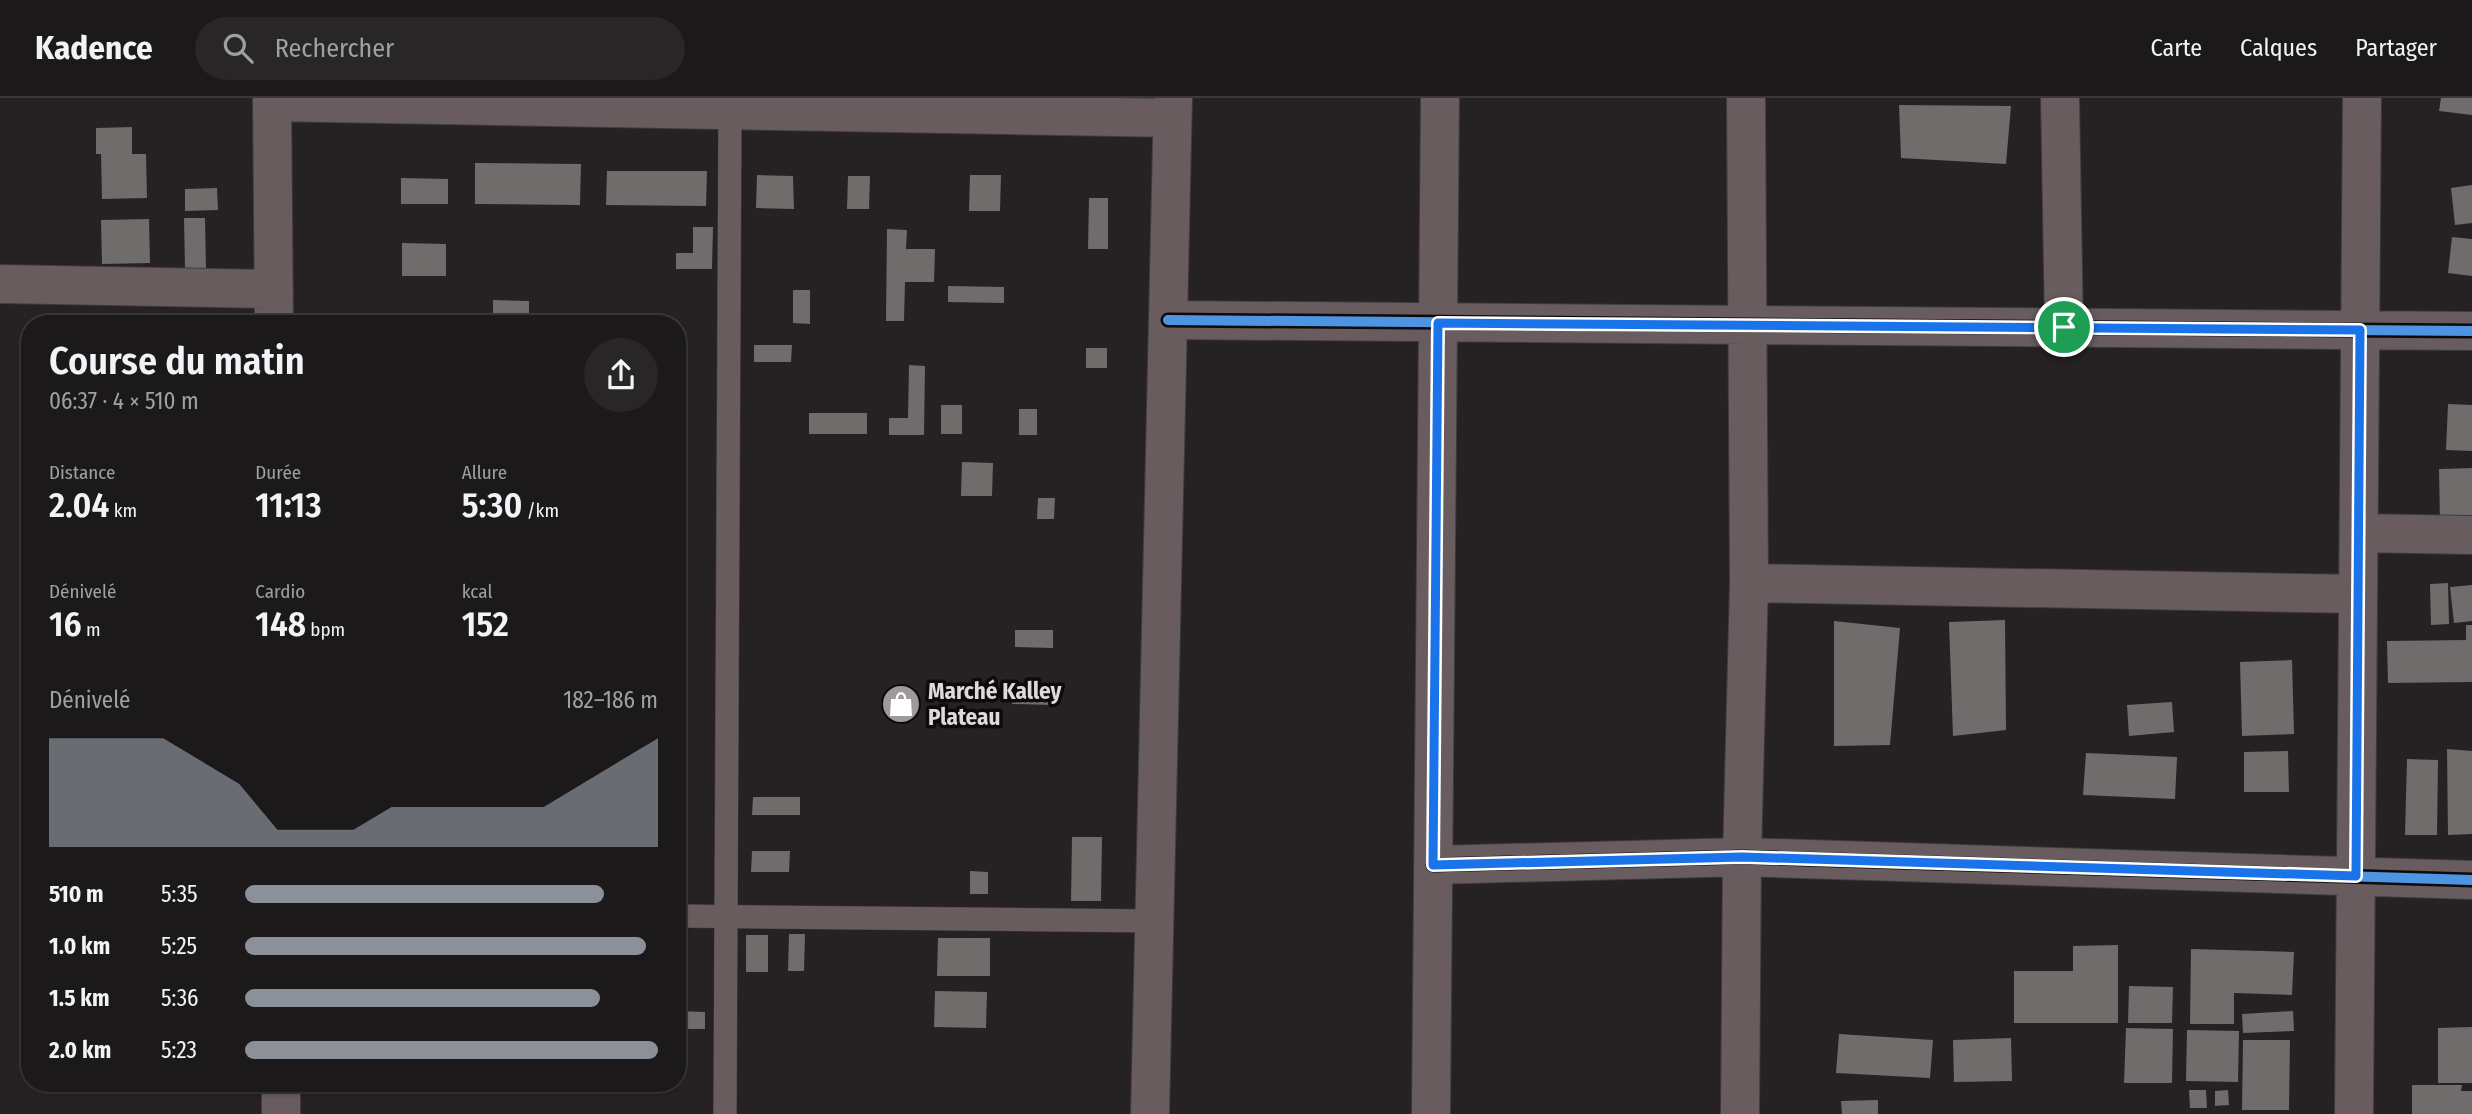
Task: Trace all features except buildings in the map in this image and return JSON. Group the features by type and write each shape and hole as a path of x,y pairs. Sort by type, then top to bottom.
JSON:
{"street":[{"path":"1431,1114 1440,98"},
{"path":"1740,1114 1742,857 1749,583 1746,98"},
{"path":"2060,98 2064,327"},
{"path":"2354,1114 2362,98"},
{"path":"0,284 274,306 272,100 730,110 1173,108 1150,1114"},
{"path":"1168,320 2472,331"},
{"path":"2359,533 2472,535"},
{"path":"1749,583 2358,594"},
{"path":"1433,865 1742,857 2472,880"},
{"path":"281,1092 281,1114"}],"lane":[{"path":"725,1114 730,110"},
{"path":"686,916 1154,921"}],"cycle path":[{"path":"1168,320 2472,331"},
{"path":"1433,865 1742,857 2472,880"}],"place":[{"name":"Marché Kalley Plateau","path":"901,704"}],"route":[{"path":"1438,323 2064,327 2360,330 2356,876 1742,857 1433,865 1438,323"}]}
